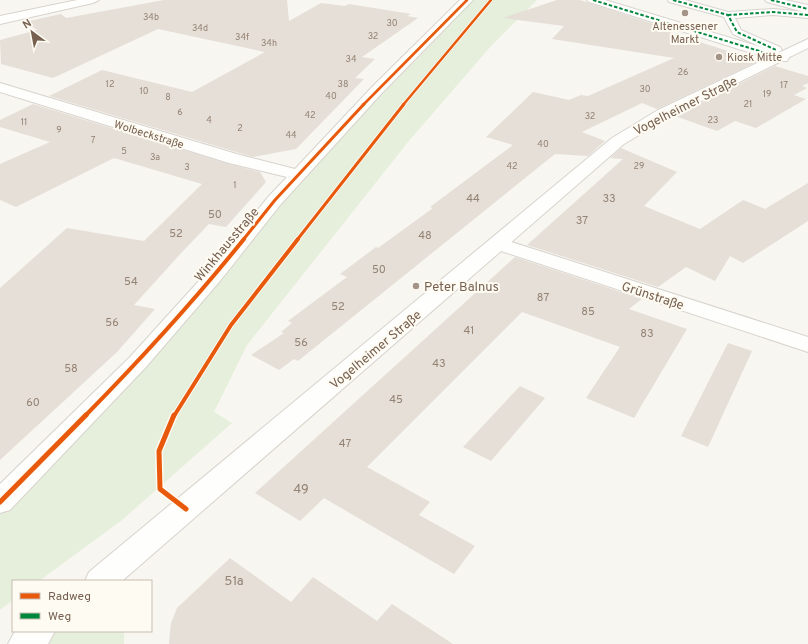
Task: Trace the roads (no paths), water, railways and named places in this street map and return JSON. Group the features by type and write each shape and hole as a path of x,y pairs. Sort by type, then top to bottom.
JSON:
{"street":[{"path":"3,16 93,0"},
{"name":"Winkhausstraße","path":"0,502 138,362 213,277 275,200 300,175 377,90 467,0"},
{"path":"593,0 779,54"},
{"path":"673,0 728,16 773,12 808,15"},
{"path":"771,0 808,9"},
{"path":"728,16 737,32 779,54"},
{"name":"Vogelheimer Straße","path":"101,580 499,244 618,141 644,123 779,54 808,43"},
{"name":"Wolbeckstraße","path":"0,87 208,152 300,175"},
{"name":"Grünstraße","path":"499,244 808,345"},
{"path":"24,644 38,632"}],"place":[{"name":"Altenessener Markt","path":"685,13"},
{"name":"Kiosk Mitte","path":"719,57"},
{"name":"Peter Balnus","path":"416,286"}]}
